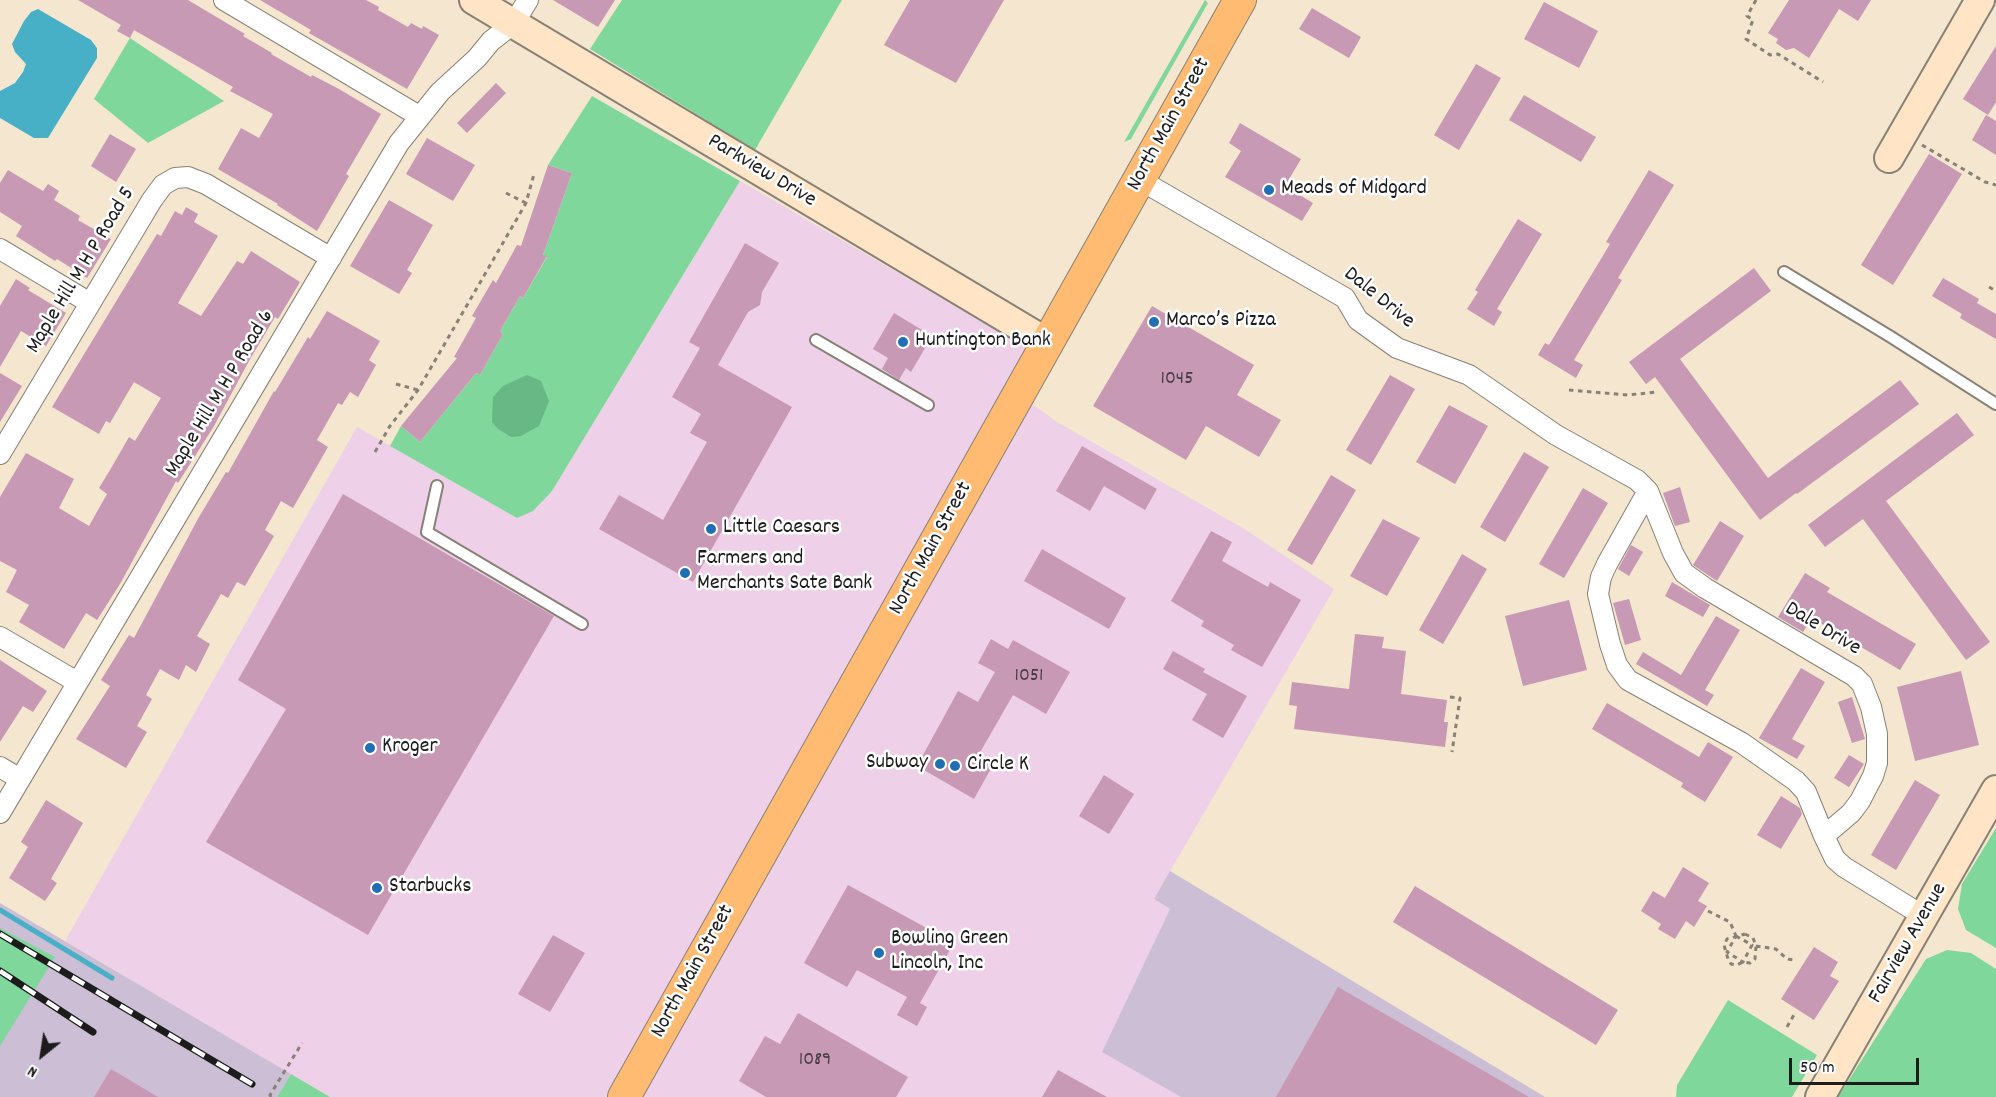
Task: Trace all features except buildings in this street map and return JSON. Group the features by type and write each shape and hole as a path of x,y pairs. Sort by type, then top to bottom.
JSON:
{"main road":[{"name":"North Main Street","path":"624,1097 1240,0"}],"street":[{"path":"224,0 419,116"},
{"name":"Parkview Drive","path":"474,0 521,12 1048,343"},
{"path":"1889,158 1980,0"},
{"name":"Maple Hill M H P Road 6","path":"0,813 399,143 440,92 477,58 521,12"},
{"name":"Maple Hill M H P Road 5","path":"2,448 152,200 164,185 175,178 188,177 206,184 330,258"},
{"name":"Dale Drive","path":"1140,180 1345,298 1358,320 1397,348 1469,375 1556,435 1636,480 1648,491 1673,554 1684,573 1705,588 1854,676 1862,684 1871,707 1877,734 1877,762 1873,776 1860,801 1851,813 1824,836"},
{"path":"0,249 90,303"},
{"path":"1648,491 1600,577 1598,594 1617,665 1628,680 1742,743 1796,781 1806,792 1835,859 1844,867 1925,917"},
{"path":"0,637 77,682"},
{"path":"0,767 20,779"},
{"name":"Fairview Avenue","path":"1820,1097 1996,790"}],"lane":[{"path":"1784,272 1892,337 1996,404"},
{"path":"816,340 928,405"},
{"path":"437,486 427,532 582,624"}],"path":[{"path":"1756,0 1747,16 1753,20 1746,39 1770,55 1778,54 1823,82"},
{"path":"1905,130 1915,140 1985,182 1996,185"},
{"path":"375,452 390,426 418,390 526,203 534,174"},
{"path":"506,193 526,203"},
{"path":"1989,287 1996,291"},
{"path":"396,384 418,390"},
{"path":"1569,390 1628,395 1656,392"},
{"path":"1450,697 1460,698 1452,752"},
{"path":"1708,911 1730,922 1736,936 1754,946 1776,949 1790,961 1794,960"},
{"path":"1727,952 1743,962 1750,963 1755,959 1754,946 1753,938 1745,934 1736,936 1727,939 1724,945 1731,964 1737,965 1743,962 1754,946"},
{"path":"1787,1027 1795,1013"},
{"path":"271,1097 270,1095 302,1043"}],"shaded area":[{"path":"740,181 1029,349 1007,386 1057,422 1246,530 1334,589 1154,899 1170,909 1103,1051 1181,1097 330,1097 65,941 357,427 517,518 552,491"},
{"path":"1170,871 1545,1097 1181,1097 1102,1052 1170,909 1154,899"},
{"path":"0,903 291,1074 277,1097 0,1097"}],"green space":[{"path":"622,0 842,0 755,150 590,49"},
{"path":"1205,0 1208,3 1131,139 1124,142"},
{"path":"130,38 224,101 148,143 94,99"},
{"path":"592,96 740,181 552,491 533,511 517,518 390,446 401,426 420,442 476,373 480,375 503,334 500,331 520,296 523,298 547,257 543,255 572,173 548,165"},
{"path":"527,375 541,381 549,401 539,426 521,436 511,437 492,422 493,397 503,386"},
{"path":"1996,828 1996,948 1966,930 1958,909 1962,884"},
{"path":"0,928 55,957 0,1046"},
{"path":"1947,950 1971,953 1996,969 1996,1097 1838,1097 1926,959"},
{"path":"1728,1000 1817,1055 1792,1097 1676,1097 1677,1085"},
{"path":"291,1074 330,1097 277,1097"}],"water":[{"path":"38,9 91,40 97,48 97,58 48,138 34,138 0,118 0,91 15,83 26,64 15,52 12,44 24,21 31,12"}],"waterway":[{"path":"0,910 112,978"}],"railway":[{"path":"0,934 252,1084"},
{"path":"0,971 93,1032"}],"place":[{"name":"Meads of Midgard","path":"1269,190"},
{"name":"Marco’s Pizza","path":"1154,322"},
{"name":"Huntington Bank","path":"903,342"},
{"name":"Little Caesars","path":"711,529"},
{"name":"Farmers and Merchants Sate Bank","path":"685,573"},
{"name":"Kroger","path":"370,748"},
{"name":"Subway","path":"940,764"},
{"name":"Circle K","path":"955,766"},
{"name":"Starbucks","path":"377,888"},
{"name":"Bowling Green Lincoln, Inc","path":"879,953"}]}
